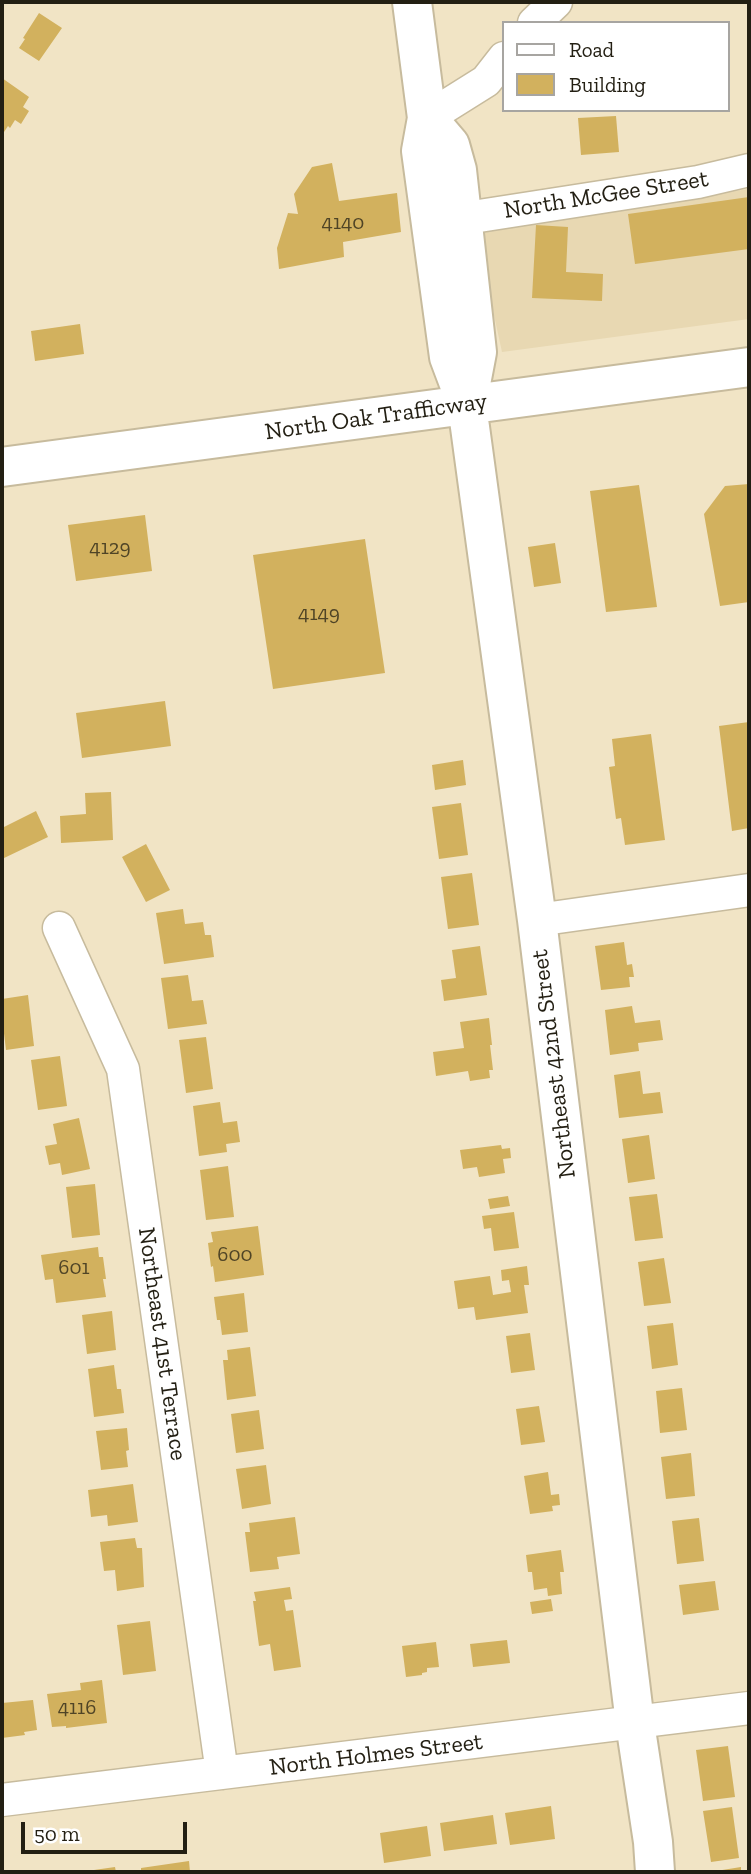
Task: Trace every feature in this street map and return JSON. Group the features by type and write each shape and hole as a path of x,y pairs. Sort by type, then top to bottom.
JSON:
{"main road":[{"path":"412,2 427,118 421,151 449,357 467,405"},
{"path":"427,118 450,145 457,170 477,352 467,405"},
{"name":"North Oak Trafficway","path":"2,467 749,367"},
{"name":"Northeast 42nd Street","path":"467,405 537,920 655,1872"}],"street":[{"path":"536,21 556,2"},
{"path":"427,118 485,81 503,59"},
{"name":"North McGee Street","path":"462,216 478,216 684,184 749,170"},
{"path":"537,920 749,890"},
{"name":"Northeast 41st Terrace","path":"58,928 123,1069 222,1773"},
{"name":"North Holmes Street","path":"2,1800 749,1708"}],"shaded area":[{"path":"749,189 749,319 502,352 475,228"}],"building":[{"path":"39,13 62,28 39,61 19,48"},
{"path":"2,78 29,97 23,107 29,111 21,124 15,120 2,135"},
{"path":"616,116 619,152 581,155 578,118"},
{"path":"332,163 339,201 397,193 401,232 343,242 344,257 279,269 277,248 288,213 298,214 294,194 312,167"},
{"path":"749,197 749,249 635,264 628,214"},
{"path":"536,225 568,227 566,272 603,274 602,301 532,298"},
{"path":"80,324 84,354 35,361 31,331"},
{"path":"749,484 749,602 720,606 704,514 725,486"},
{"path":"639,485 657,607 606,612 590,491"},
{"path":"145,515 152,571 76,581 68,525"},
{"path":"365,539 385,673 273,689 253,555"},
{"path":"555,543 561,583 534,587 528,547"},
{"path":"165,701 171,746 82,758 76,713"},
{"path":"749,722 749,828 732,831 719,726"},
{"path":"651,734 665,840 625,845 621,818 616,819 609,767 615,766 612,739"},
{"path":"463,760 466,785 435,790 432,765"},
{"path":"111,792 113,840 61,843 60,816 86,814 85,793"},
{"path":"461,803 468,855 439,859 432,807"},
{"path":"36,811 48,837 2,859 2,828"},
{"path":"146,844 170,890 146,902 122,857"},
{"path":"472,873 479,925 448,929 441,877"},
{"path":"183,909 185,924 203,922 205,935 211,935 214,957 164,964 156,913"},
{"path":"624,942 627,965 632,964 634,977 629,977 630,987 601,990 595,946"},
{"path":"480,946 487,995 444,1001 441,980 456,978 452,950"},
{"path":"188,975 192,1001 203,1000 207,1024 168,1029 161,978"},
{"path":"28,995 34,1046 6,1050 2,999"},
{"path":"632,1006 635,1023 660,1020 663,1040 638,1043 639,1051 610,1055 605,1010"},
{"path":"489,1018 493,1070 489,1070 490,1078 470,1081 468,1071 436,1076 433,1052 464,1048 460,1022"},
{"path":"206,1037 213,1089 186,1093 179,1040"},
{"path":"60,1056 67,1106 38,1110 31,1060"},
{"path":"640,1071 643,1094 660,1092 663,1113 619,1118 614,1075"},
{"path":"220,1102 223,1123 237,1121 240,1142 226,1144 227,1152 199,1156 193,1106"},
{"path":"79,1118 90,1169 62,1175 60,1163 49,1165 45,1146 57,1144 53,1124"},
{"path":"649,1135 655,1179 628,1183 622,1139"},
{"path":"501,1145 502,1149 510,1148 511,1158 503,1159 505,1173 479,1177 477,1167 463,1169 460,1150"},
{"path":"228,1166 234,1217 206,1220 200,1170"},
{"path":"95,1184 100,1235 72,1238 66,1187"},
{"path":"657,1194 663,1238 635,1241 629,1197"},
{"path":"508,1196 510,1206 490,1209 488,1199"},
{"path":"514,1212 519,1248 494,1251 491,1228 484,1229 482,1216"},
{"path":"258,1226 264,1275 215,1282 208,1243 213,1242 211,1232"},
{"path":"98,1247 99,1257 103,1257 106,1297 56,1303 53,1279 45,1280 41,1255"},
{"path":"664,1258 671,1303 644,1306 638,1262"},
{"path":"527,1266 529,1285 524,1285 528,1313 476,1320 474,1307 458,1309 454,1281 490,1276 493,1295 511,1292 509,1280 502,1281 501,1270"},
{"path":"244,1293 248,1332 222,1335 214,1297"},
{"path":"112,1311 116,1350 87,1354 82,1315"},
{"path":"673,1323 678,1365 652,1369 647,1326"},
{"path":"530,1333 535,1370 511,1373 506,1336"},
{"path":"250,1347 256,1396 227,1400 223,1360 228,1360 227,1350"},
{"path":"114,1365 124,1413 94,1417 88,1369"},
{"path":"682,1388 687,1430 660,1433 656,1391"},
{"path":"539,1406 545,1442 521,1445 516,1409"},
{"path":"259,1410 264,1449 236,1453 231,1414"},
{"path":"127,1428 128,1467 101,1470 96,1431"},
{"path":"691,1453 695,1496 666,1499 661,1457"},
{"path":"266,1465 271,1504 242,1509 236,1469"},
{"path":"548,1472 551,1495 559,1494 560,1505 552,1506 553,1511 530,1514 524,1476"},
{"path":"133,1484 138,1522 108,1526 107,1515 91,1517 88,1490"},
{"path":"295,1517 300,1554 277,1557 279,1569 250,1572 245,1532 250,1532 249,1523"},
{"path":"699,1518 704,1561 677,1564 672,1521"},
{"path":"135,1538 137,1548 142,1548 144,1587 117,1591 115,1570 104,1571 100,1542"},
{"path":"561,1550 564,1572 560,1572 562,1594 548,1596 547,1588 534,1590 526,1555"},
{"path":"715,1581 719,1610 683,1615 679,1585"},
{"path":"290,1587 292,1599 284,1600 286,1611 293,1610 301,1667 274,1671 270,1644 259,1646 254,1592"},
{"path":"551,1599 553,1611 532,1614 530,1602"},
{"path":"150,1621 156,1671 123,1675 117,1625"},
{"path":"507,1640 510,1663 473,1667 470,1644"},
{"path":"436,1642 439,1667 427,1668 427,1672 422,1675 406,1677 402,1646"},
{"path":"102,1680 107,1723 52,1727 47,1694 81,1690 80,1683"},
{"path":"33,1700 37,1730 24,1732 25,1735 2,1738 2,1703"},
{"path":"728,1746 735,1797 703,1801 696,1750"},
{"path":"551,1806 555,1839 510,1845 505,1813"},
{"path":"732,1807 739,1858 711,1862 703,1811"},
{"path":"493,1815 497,1844 444,1851 440,1823"},
{"path":"427,1826 431,1856 384,1863 380,1833"},
{"path":"189,1861 190,1872 141,1872 141,1868"},
{"path":"115,1867 116,1872 87,1872 87,1871"},
{"path":"741,1867 741,1872 716,1871"}]}
